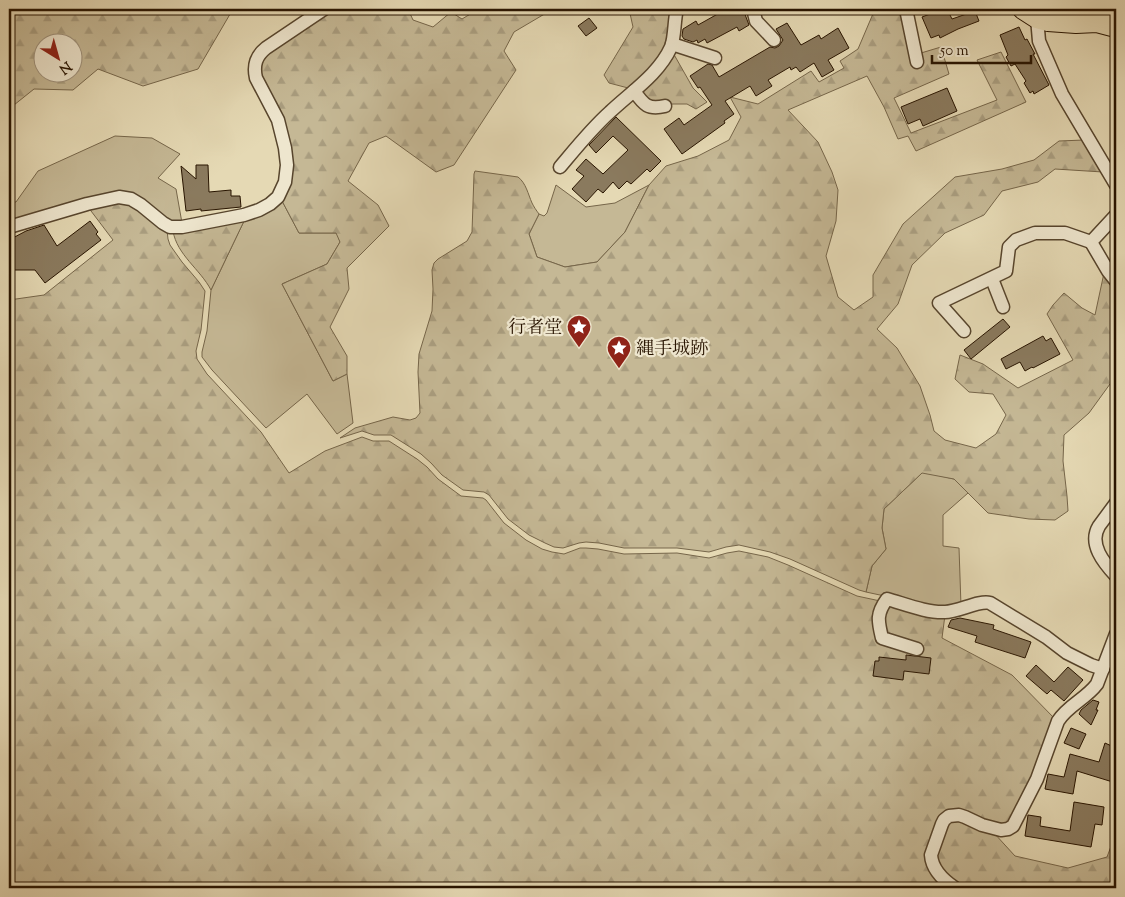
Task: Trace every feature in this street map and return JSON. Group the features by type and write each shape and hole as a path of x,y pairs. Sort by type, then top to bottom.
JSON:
{"main road":[{"path":"1030,12 1048,21 1076,23 1113,20"}],"street":[{"path":"9,227 87,204 118,198 131,199 170,227 182,227 244,215 270,204 278,196 285,182 285,148 278,120 256,78 256,61 266,48 324,9"},
{"path":"560,167 582,140 660,65 672,44 677,9"},
{"path":"753,9 756,21 774,40"},
{"path":"906,9 916,62"},
{"path":"1030,12 1039,41 1062,94 1116,185"},
{"path":"672,44 715,58"},
{"path":"634,91 642,103 654,108 665,106"},
{"path":"1091,242 1116,216"},
{"path":"964,331 940,303 1006,271 1009,247 1016,240 1035,233 1065,233 1091,242 1116,281"},
{"path":"992,278 1003,307"},
{"path":"1116,503 1096,530 1095,539 1103,559 1116,576"},
{"path":"917,649 882,638 878,615 881,607 887,600 939,612 957,611 985,602 990,603 1046,637 1068,653 1103,669"},
{"path":"955,888 942,878 933,865 931,855 944,820 949,816 959,815 982,825 1001,830 1013,826 1038,779 1058,721 1062,714 1092,691 1097,684 1116,634"}],"green space":[{"path":"9,9 233,9 198,69 143,86 98,69 73,90 34,89 9,109"},
{"path":"332,9 408,9 413,20 433,27 451,12 462,19 476,9 553,9 514,32 504,51 516,70 454,165 436,172 386,136 369,143 348,181 378,205 389,226 347,268 349,289 330,327 347,356 347,374 333,381 282,284 327,264 340,242 336,233 299,233 281,199 289,183 259,67 268,51"},
{"path":"629,9 674,9 667,48 632,89 609,83 604,75 633,27"},
{"path":"875,9 901,9 911,56 941,47 949,74 894,98 911,133 997,100 977,60 1001,52 1026,102 916,151 908,136 898,139 884,107 867,76 788,110 818,142 838,190 836,221 826,256 838,297 854,310 873,297 873,275 903,224 955,177 1002,169 1034,160 1059,141 1084,140 1103,172 1055,169 1038,182 1002,191 984,215 945,233 912,265 898,304 877,329 897,348 920,386 934,431 945,440 976,448 996,434 1006,415 993,394 969,392 955,379 960,355 983,364 1018,388 1073,360 1047,314 1064,293 1082,308 1095,315 1104,273 1114,284 1112,325 1116,333 1116,384 1110,384 1089,413 1064,435 1063,461 1068,511 1055,520 1029,519 988,513 954,479 922,473 884,509 882,528 886,549 872,566 866,592 790,559 739,545 709,552 677,548 624,548 586,542 563,548 554,547 529,535 508,519 489,495 484,492 463,490 442,475 421,454 391,435 374,435 362,431 340,438 355,428 393,417 410,420 416,418 420,413 419,354 432,311 432,270 434,263 438,259 467,241 472,232 475,171 518,177 523,182 539,214 529,234 537,257 565,267 597,262 625,232 649,185 666,166 698,156 729,140 741,117 730,97 758,104 811,71 819,82 844,68 840,61 858,49"},
{"path":"672,51 693,88 707,102 696,109 687,104 662,104 649,101 638,91"},
{"path":"115,136 152,138 180,154 158,178 176,189 182,223 171,223 132,196 9,223 9,202 16,202 38,171"},
{"path":"556,185 586,207 615,203 649,185 625,232 597,262 565,267 537,257 529,234 539,214 544,216 547,213"},
{"path":"281,199 299,233 337,233 340,242 327,264 282,284 333,381 347,374 353,423 337,434 307,394 266,428 202,357 211,290 245,219"},
{"path":"118,201 130,203 167,230 170,245 205,291 201,330 196,351 197,359 207,374 261,432 289,473 325,451 362,437 373,441 389,441 417,459 438,479 461,496 483,498 486,500 504,523 526,540 542,549 564,554 580,548 586,548 624,554 677,553 709,558 739,551 768,557 857,596 945,615 942,638 1012,675 1055,719 1034,778 1007,825 952,811 927,854 949,888 9,888 9,300 44,295 113,240 88,207"},
{"path":"245,219 211,290 184,255 175,240 173,231"},
{"path":"923,472 954,479 968,493 943,515 943,546 959,548 961,606 945,609 866,592 872,566 886,549 882,528 884,509"},
{"path":"958,820 994,833 1015,856 1068,868 1107,857 1116,833 1116,888 965,888 951,880 943,872 939,867 936,857 948,823"}],"building":[{"path":"730,9 743,9 749,25 739,31 737,27 707,43 705,39 698,43 697,40 693,42 684,39 682,36 683,29 696,21 698,25"},
{"path":"937,9 947,9 952,19 975,11 979,21 940,38 939,35 931,38 922,17"},
{"path":"589,18 597,28 586,36 578,26"},
{"path":"787,23 801,45 819,35 821,39 838,28 849,48 828,60 834,70 822,77 814,63 800,72 796,67 791,70 790,67 768,80 772,86 756,96 750,86 725,101 734,114 724,121 725,123 682,154 664,129 679,118 684,125 712,105 690,76 708,64 712,65 719,77 770,47 775,48 779,46 783,40 776,29"},
{"path":"1019,27 1035,54 1033,54 1049,85 1034,94 1033,91 1030,93 1024,83 1026,81 1015,64 1011,66 1006,57 1008,55 1000,35"},
{"path":"947,88 957,111 923,126 920,119 908,124 901,107"},
{"path":"616,117 661,161 650,172 647,169 631,184 627,181 619,189 613,182 603,193 598,189 586,202 572,189 584,176 576,170 586,159 603,174 628,150 613,136 596,153 589,145"},
{"path":"196,165 208,165 209,192 231,190 231,196 240,196 241,207 186,211 181,166 196,179"},
{"path":"90,221 101,240 45,283 35,270 9,270 9,240 26,231 44,225 57,246"},
{"path":"1003,319 1010,327 971,359 964,350"},
{"path":"1043,336 1046,341 1051,338 1060,354 1025,371 1020,362 1006,369 1001,359"},
{"path":"960,618 994,625 993,629 1031,642 1025,658 975,642 977,636 948,627 951,620"},
{"path":"906,655 931,658 929,674 904,671 903,680 873,676 875,661 879,661 879,657 906,660"},
{"path":"1036,665 1054,682 1068,667 1083,680 1064,701 1051,690 1047,694 1026,676"},
{"path":"1093,700 1099,702 1096,710 1098,710 1091,725 1079,714"},
{"path":"1071,728 1086,734 1079,749 1064,743"},
{"path":"1105,743 1116,748 1116,783 1077,771 1073,794 1045,789 1048,774 1064,777 1070,754 1099,762"},
{"path":"1074,802 1104,807 1102,825 1095,824 1091,847 1025,836 1028,815 1041,817 1040,826 1070,831"}],"place":[{"name":"行者堂","path":"579,348"},
{"name":"縄手城跡","path":"619,369"}]}
